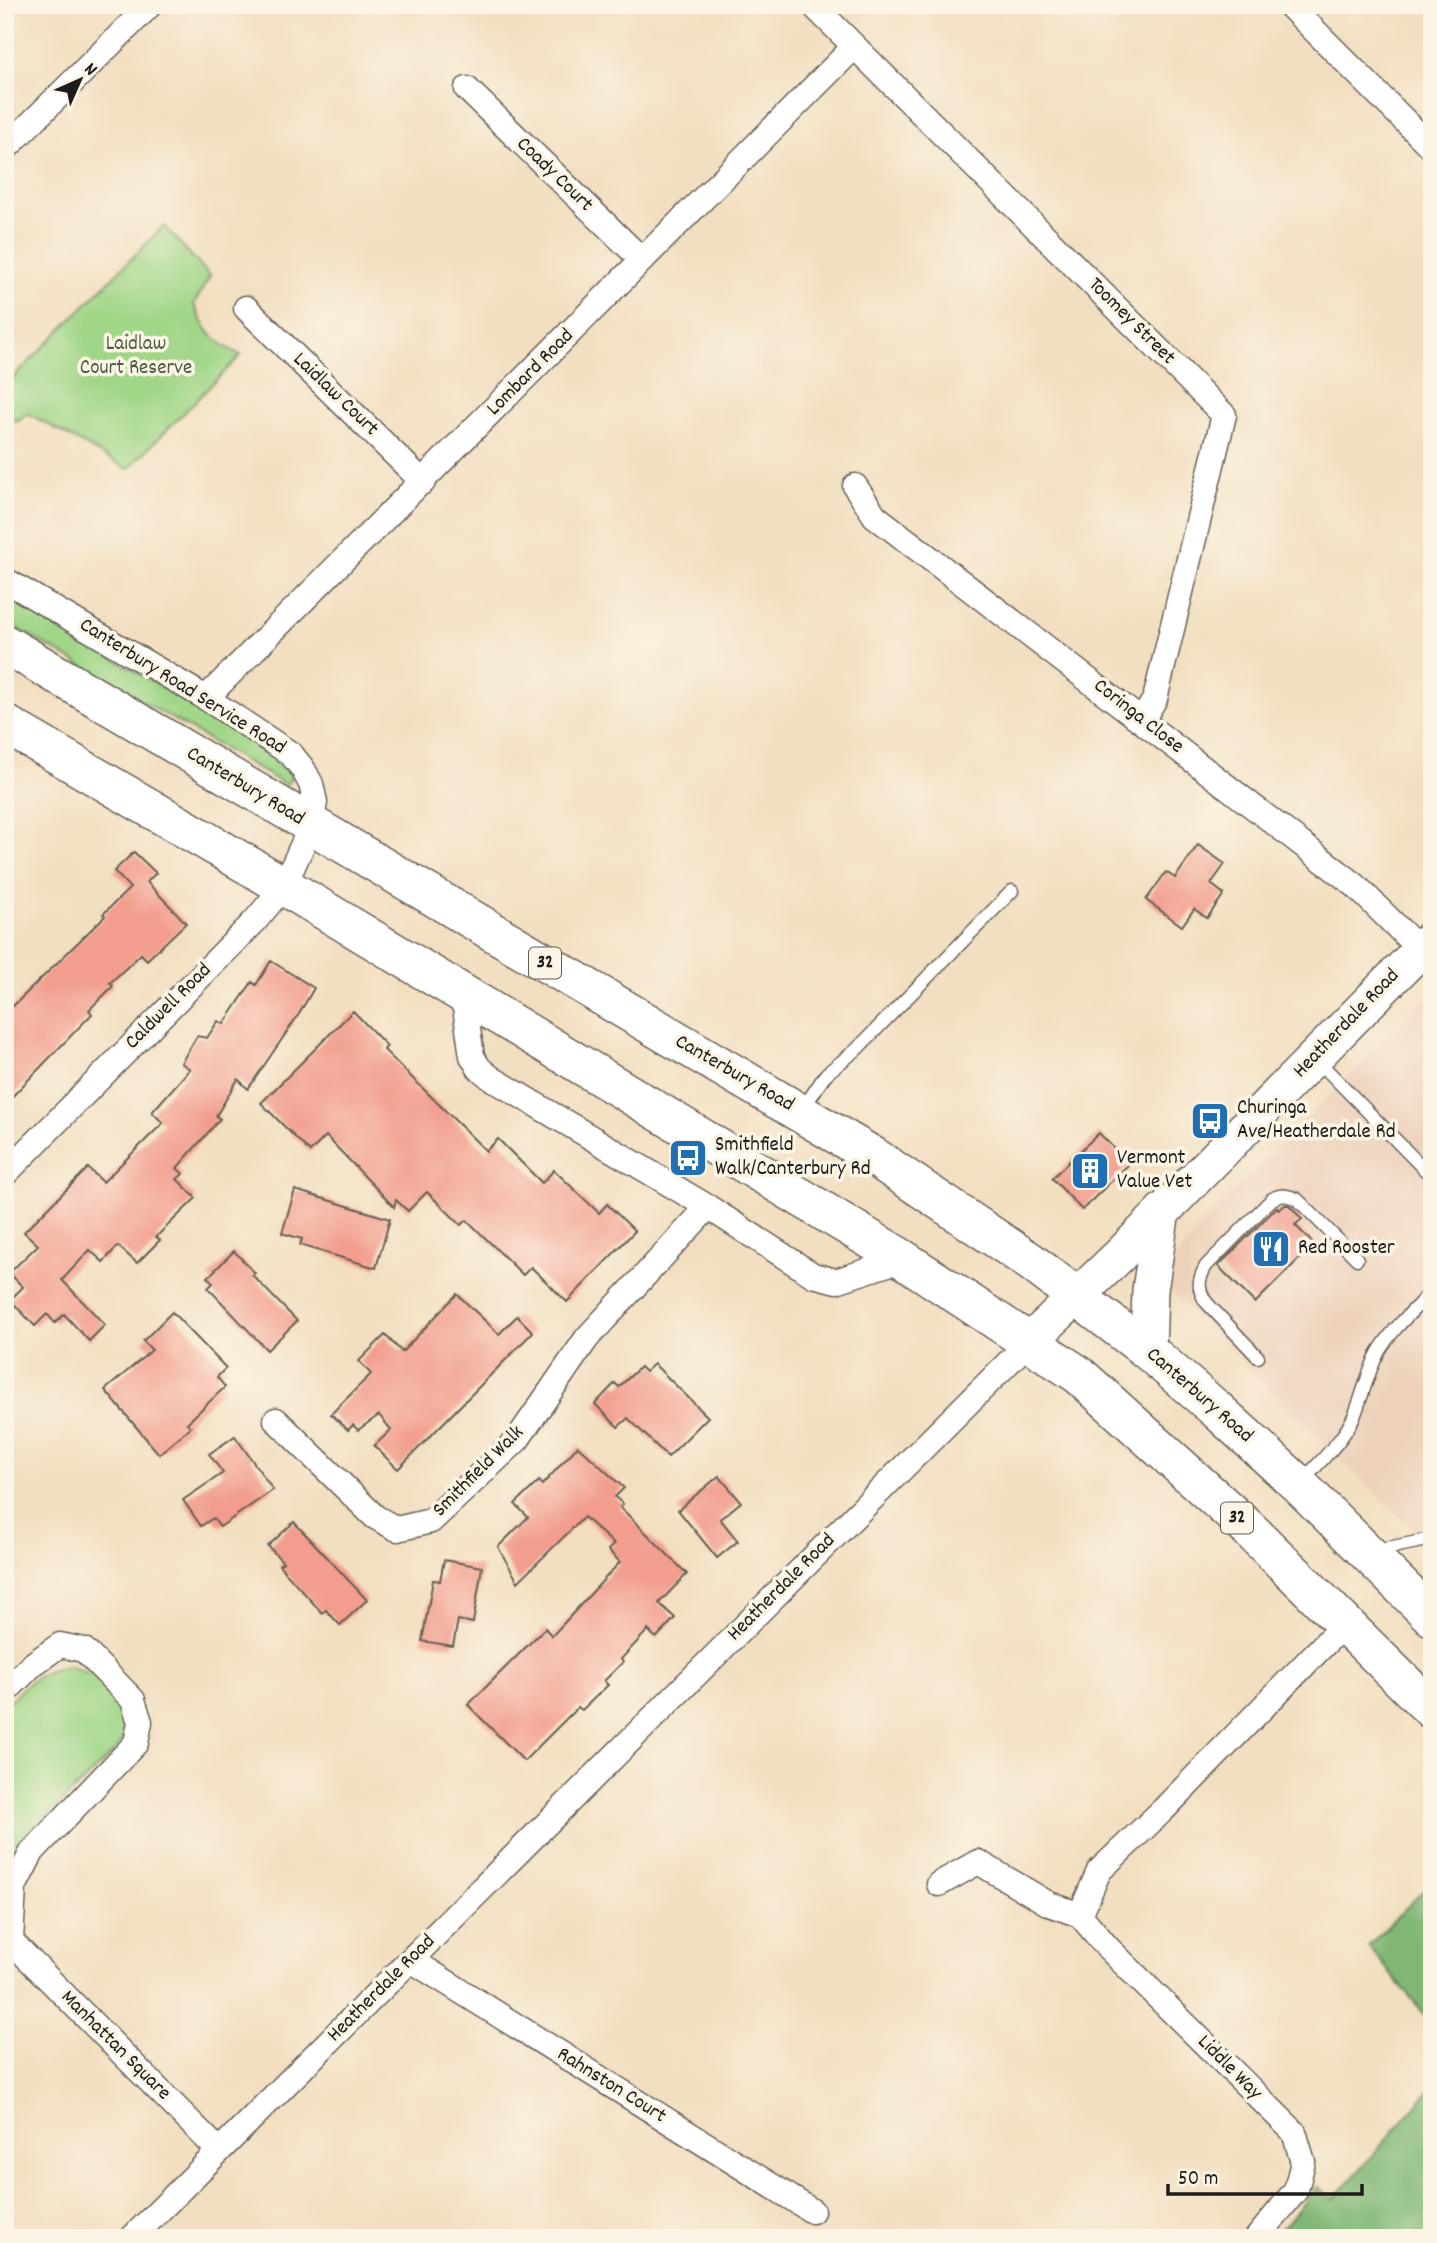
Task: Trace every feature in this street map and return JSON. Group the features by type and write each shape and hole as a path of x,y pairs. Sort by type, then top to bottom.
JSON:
{"main road":[{"name":"Canterbury Road","path":"5,644 873,1156 1031,1262 1148,1350 1217,1410 1299,1485 1432,1617"},
{"name":"32","path":"5,724 284,886 904,1259 1089,1383 1249,1529 1432,1710"},
{"name":"Heatherdale Road","path":"1029,1342 1112,1264 1426,944"},
{"path":"1148,1350 1150,1290 1162,1211"}],"street":[{"path":"5,149 150,5"},
{"name":"Toomey Street","path":"813,5 1224,415 1155,699 1142,720"},
{"path":"1289,5 1432,148"},
{"name":"Lombard Road","path":"206,698 855,47"},
{"name":"Coady Court","path":"467,89 642,260"},
{"name":"Laidlaw Court","path":"246,308 424,481"},
{"name":"Coringa Close","path":"855,486 876,516 1355,885 1426,944"},
{"name":"Canterbury Road Service Road","path":"5,580 206,698 291,754 311,784 316,802 311,826"},
{"name":"Caldwell Road","path":"5,1174 255,921 284,886 311,826"},
{"path":"463,994 472,1056 479,1068 491,1078 708,1207 813,1275 836,1281 904,1259"},
{"name":"Smithfield Walk","path":"276,1420 375,1517 397,1529 431,1521 517,1440 587,1338 708,1207"},
{"name":"Heatherdale Road","path":"132,2238 1029,1342"},
{"path":"1080,1915 1099,1871 1163,1810 1345,1623"},
{"name":"Manhattan Square","path":"5,1692 33,1664 60,1645 84,1650 133,1700 140,1722 136,1743 32,1852 14,1887 8,1938 219,2151"},
{"name":"Liddle Way","path":"939,1884 978,1862 1049,1904 1080,1915 1107,1947 1294,2132 1303,2162 1296,2190 1257,2238"},
{"name":"Rahnston Court","path":"411,1960 811,2211"}],"lane":[{"path":"800,1113 826,1074 856,1050 1012,891"},
{"path":"1315,1058 1432,1177"},
{"path":"1258,1357 1206,1302 1200,1293 1199,1284 1206,1266 1272,1199 1280,1195 1297,1199 1357,1259"},
{"path":"1299,1485 1338,1442 1354,1416 1365,1382 1379,1352 1396,1328 1432,1292"},
{"path":"1366,1553 1432,1539"}],"shaded area":[{"path":"1432,993 1432,1549 1164,1284 1183,1247 1202,1223"}],"green space":[{"name":"Laidlaw Court Reserve","path":"164,226 210,276 194,304 202,322 217,341 241,355 128,469 27,413 17,421 5,415 5,386"},
{"path":"5,594 272,752 292,777 286,785 5,621"},
{"path":"69,1666 97,1676 113,1694 123,1718 124,1736 115,1751 26,1836 5,1873 5,1705 41,1675"},
{"path":"1432,1882 1432,2023 1368,1946"},
{"path":"1432,2088 1432,2238 1274,2238 1317,2187 1334,2199"}],"building":[{"path":"1198,845 1225,864 1211,884 1224,894 1207,918 1194,909 1182,926 1146,900 1166,872 1175,878"},
{"path":"134,852 156,873 147,882 186,923 147,960 141,954 110,983 113,986 89,1010 92,1014 5,1104 5,1014 130,888 114,871"},
{"path":"271,961 314,988 248,1089 238,1079 216,1116 220,1119 177,1168 183,1174 177,1179 196,1198 156,1237 160,1240 137,1263 118,1246 103,1262 90,1250 62,1280 105,1325 89,1341 64,1314 55,1323 47,1314 35,1326 10,1300 23,1287 9,1273 38,1245 24,1232 88,1168 103,1182 163,1123 152,1112 190,1069 181,1063 197,1036 207,1038 218,1021 224,1024 252,982 256,985"},
{"path":"353,1011 387,1046 384,1050 486,1151 498,1139 542,1183 554,1170 599,1213 607,1204 635,1231 567,1302 531,1267 523,1275 467,1220 461,1225 427,1192 408,1211 396,1200 394,1207 326,1136 310,1152 261,1103"},
{"name":"Vermont Value Vet","path":"1099,1133 1129,1164 1082,1210 1052,1178"},
{"path":"295,1190 390,1219 376,1268 300,1245 302,1239 282,1233"},
{"name":"Red Rooster","path":"1289,1205 1302,1219 1295,1225 1314,1244 1255,1303 1218,1266 1277,1207 1279,1210"},
{"path":"234,1251 255,1273 252,1275 297,1321 267,1350 208,1288 213,1283 208,1277"},
{"path":"457,1294 499,1334 517,1316 533,1332 398,1469 374,1446 391,1430 379,1415 358,1430 353,1425 348,1430 331,1414 371,1374 359,1361 385,1335 402,1352"},
{"path":"172,1312 226,1368 217,1377 225,1387 187,1423 191,1427 159,1454 105,1390 152,1350 143,1341"},
{"path":"654,1364 708,1417 668,1457 628,1418 618,1427 595,1404 615,1383 619,1387 640,1367 645,1372"},
{"path":"235,1436 273,1490 220,1527 213,1518 201,1526 183,1500 223,1473 209,1454"},
{"path":"578,1446 624,1488 615,1497 623,1504 620,1507 687,1574 659,1603 675,1618 656,1638 648,1630 604,1681 608,1685 582,1710 578,1707 524,1761 468,1705 545,1628 552,1636 620,1562 608,1550 614,1544 584,1517 518,1582 498,1547 528,1517 515,1504 539,1481 542,1485"},
{"path":"719,1476 741,1502 720,1519 738,1541 717,1558 678,1510"},
{"path":"294,1522 367,1600 340,1625 326,1610 322,1613 279,1565 283,1562 268,1546"},
{"path":"444,1560 482,1567 473,1623 458,1620 453,1646 422,1641 433,1580 440,1581"}],"place":[{"name":"Churinga Ave/Heatherdale Rd","path":"1210,1121"},
{"name":"Smithfield Walk/Canterbury Rd","path":"688,1158"},
{"name":"Vermont Value Vet","path":"1090,1171"},
{"name":"Red Rooster","path":"1271,1249"}]}
